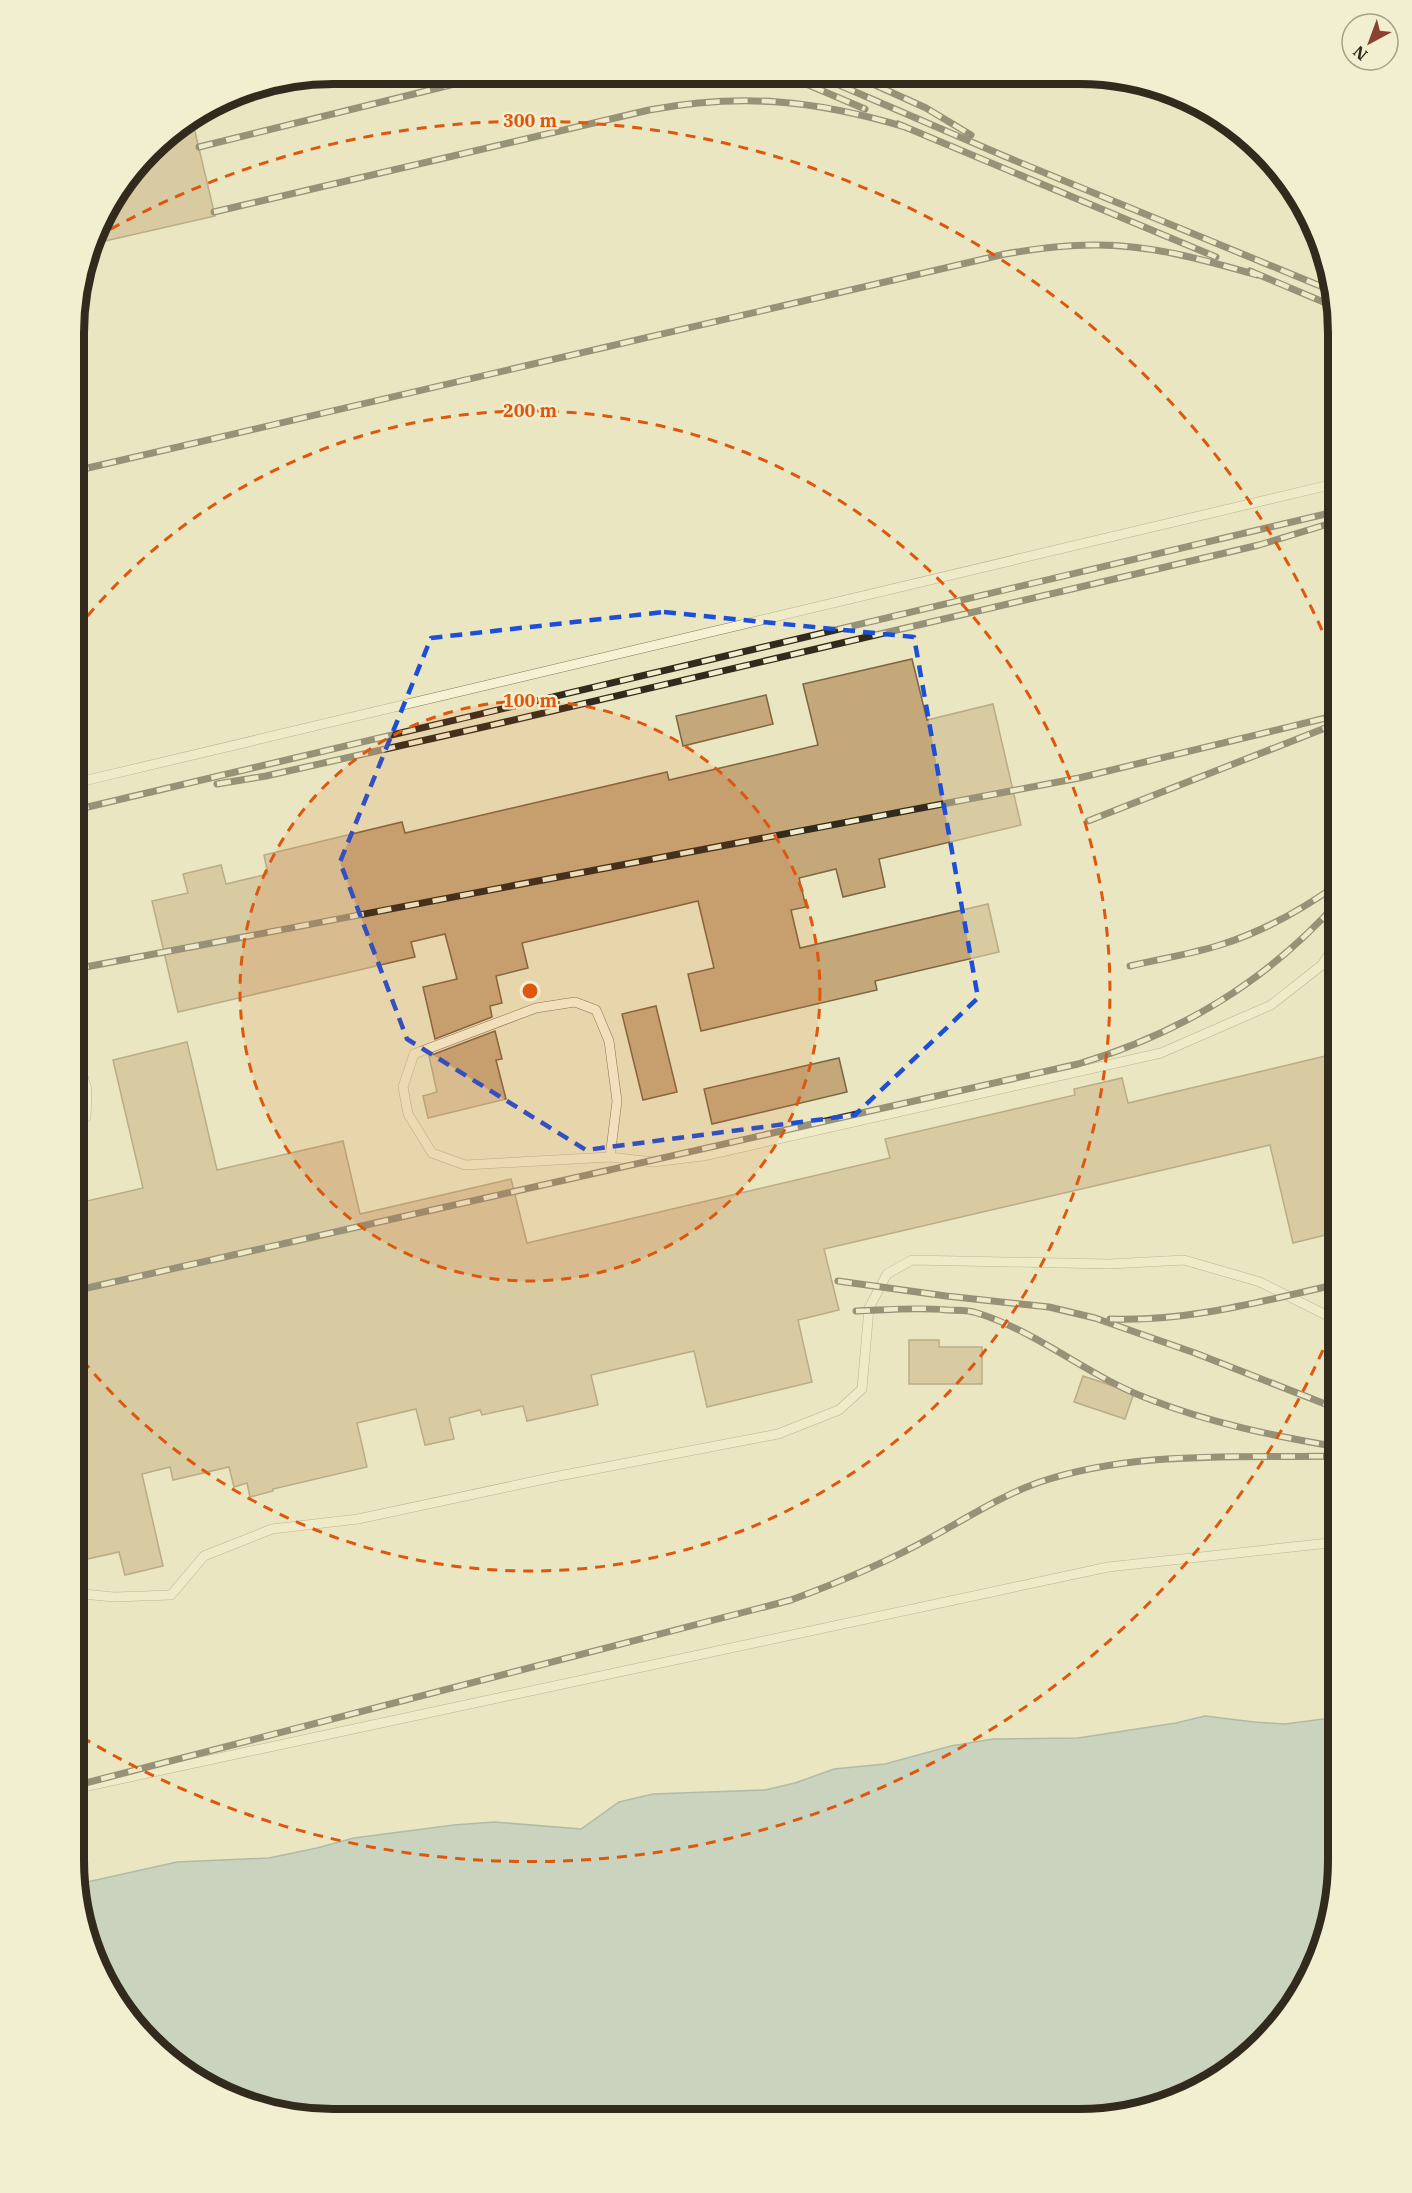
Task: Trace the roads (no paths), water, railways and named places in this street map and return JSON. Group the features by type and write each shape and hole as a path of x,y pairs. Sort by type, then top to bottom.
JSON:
{"lane":[{"path":"84,781 1328,485"},
{"path":"610,1156 617,1101 609,1041 596,1010 575,1002 536,1008 414,1054 403,1087 408,1114 432,1153 465,1165 610,1156 653,1162 703,1156 1161,1053 1271,1005 1322,965 1328,956"},
{"path":"84,1080 87,1090 86,1116 84,1117"},
{"path":"84,1594 114,1597 171,1595 204,1556 272,1529 358,1520 559,1476 778,1434 839,1410 862,1389 869,1308 886,1274 912,1260 1110,1264 1184,1260 1260,1282 1328,1316"},
{"path":"84,1786 1108,1567 1328,1543"}],"water":[{"path":"1205,1716 1285,1724 1328,1718 1326,1893 1315,1940 1295,1985 1277,2012 1255,2036 1231,2058 1204,2076 1159,2096 1112,2107 1079,2109 333,2109 300,2107 268,2101 208,2076 181,2058 135,2012 117,1985 103,1955 92,1925 86,1893 85,1882 177,1862 269,1858 354,1838 454,1825 494,1822 581,1829 619,1802 653,1794 765,1790 795,1783 834,1769 885,1764 951,1746 993,1739 1078,1738 1176,1723"}],"railway":[{"path":"199,147 454,84"},
{"path":"806,84 865,109"},
{"path":"837,84 1004,156 1324,287"},
{"path":"873,84 926,108 971,135"},
{"path":"214,212 649,110 683,105 747,101 809,105 905,127"},
{"path":"898,124 1216,257"},
{"path":"84,469 1016,252 1082,245 1135,247 1197,259 1257,275"},
{"path":"1250,271 1326,303"},
{"path":"84,808 1328,513"},
{"path":"217,784 266,776 501,723 1259,545 1328,524"},
{"path":"84,967 1079,778 1328,717"},
{"path":"1088,821 1328,727"},
{"path":"1130,966 1236,940 1282,919 1328,891"},
{"path":"84,1289 1078,1064 1152,1037 1220,1001 1281,957 1328,912"},
{"path":"838,1281 1049,1307 1095,1318 1195,1353 1328,1405"},
{"path":"1110,1319 1197,1314 1328,1286"},
{"path":"856,1311 924,1309 974,1312 1020,1330 1104,1378 1172,1408 1242,1428 1328,1445"},
{"path":"84,1783 791,1600 898,1555 996,1501 1037,1483 1073,1472 1148,1460 1328,1456"}]}
